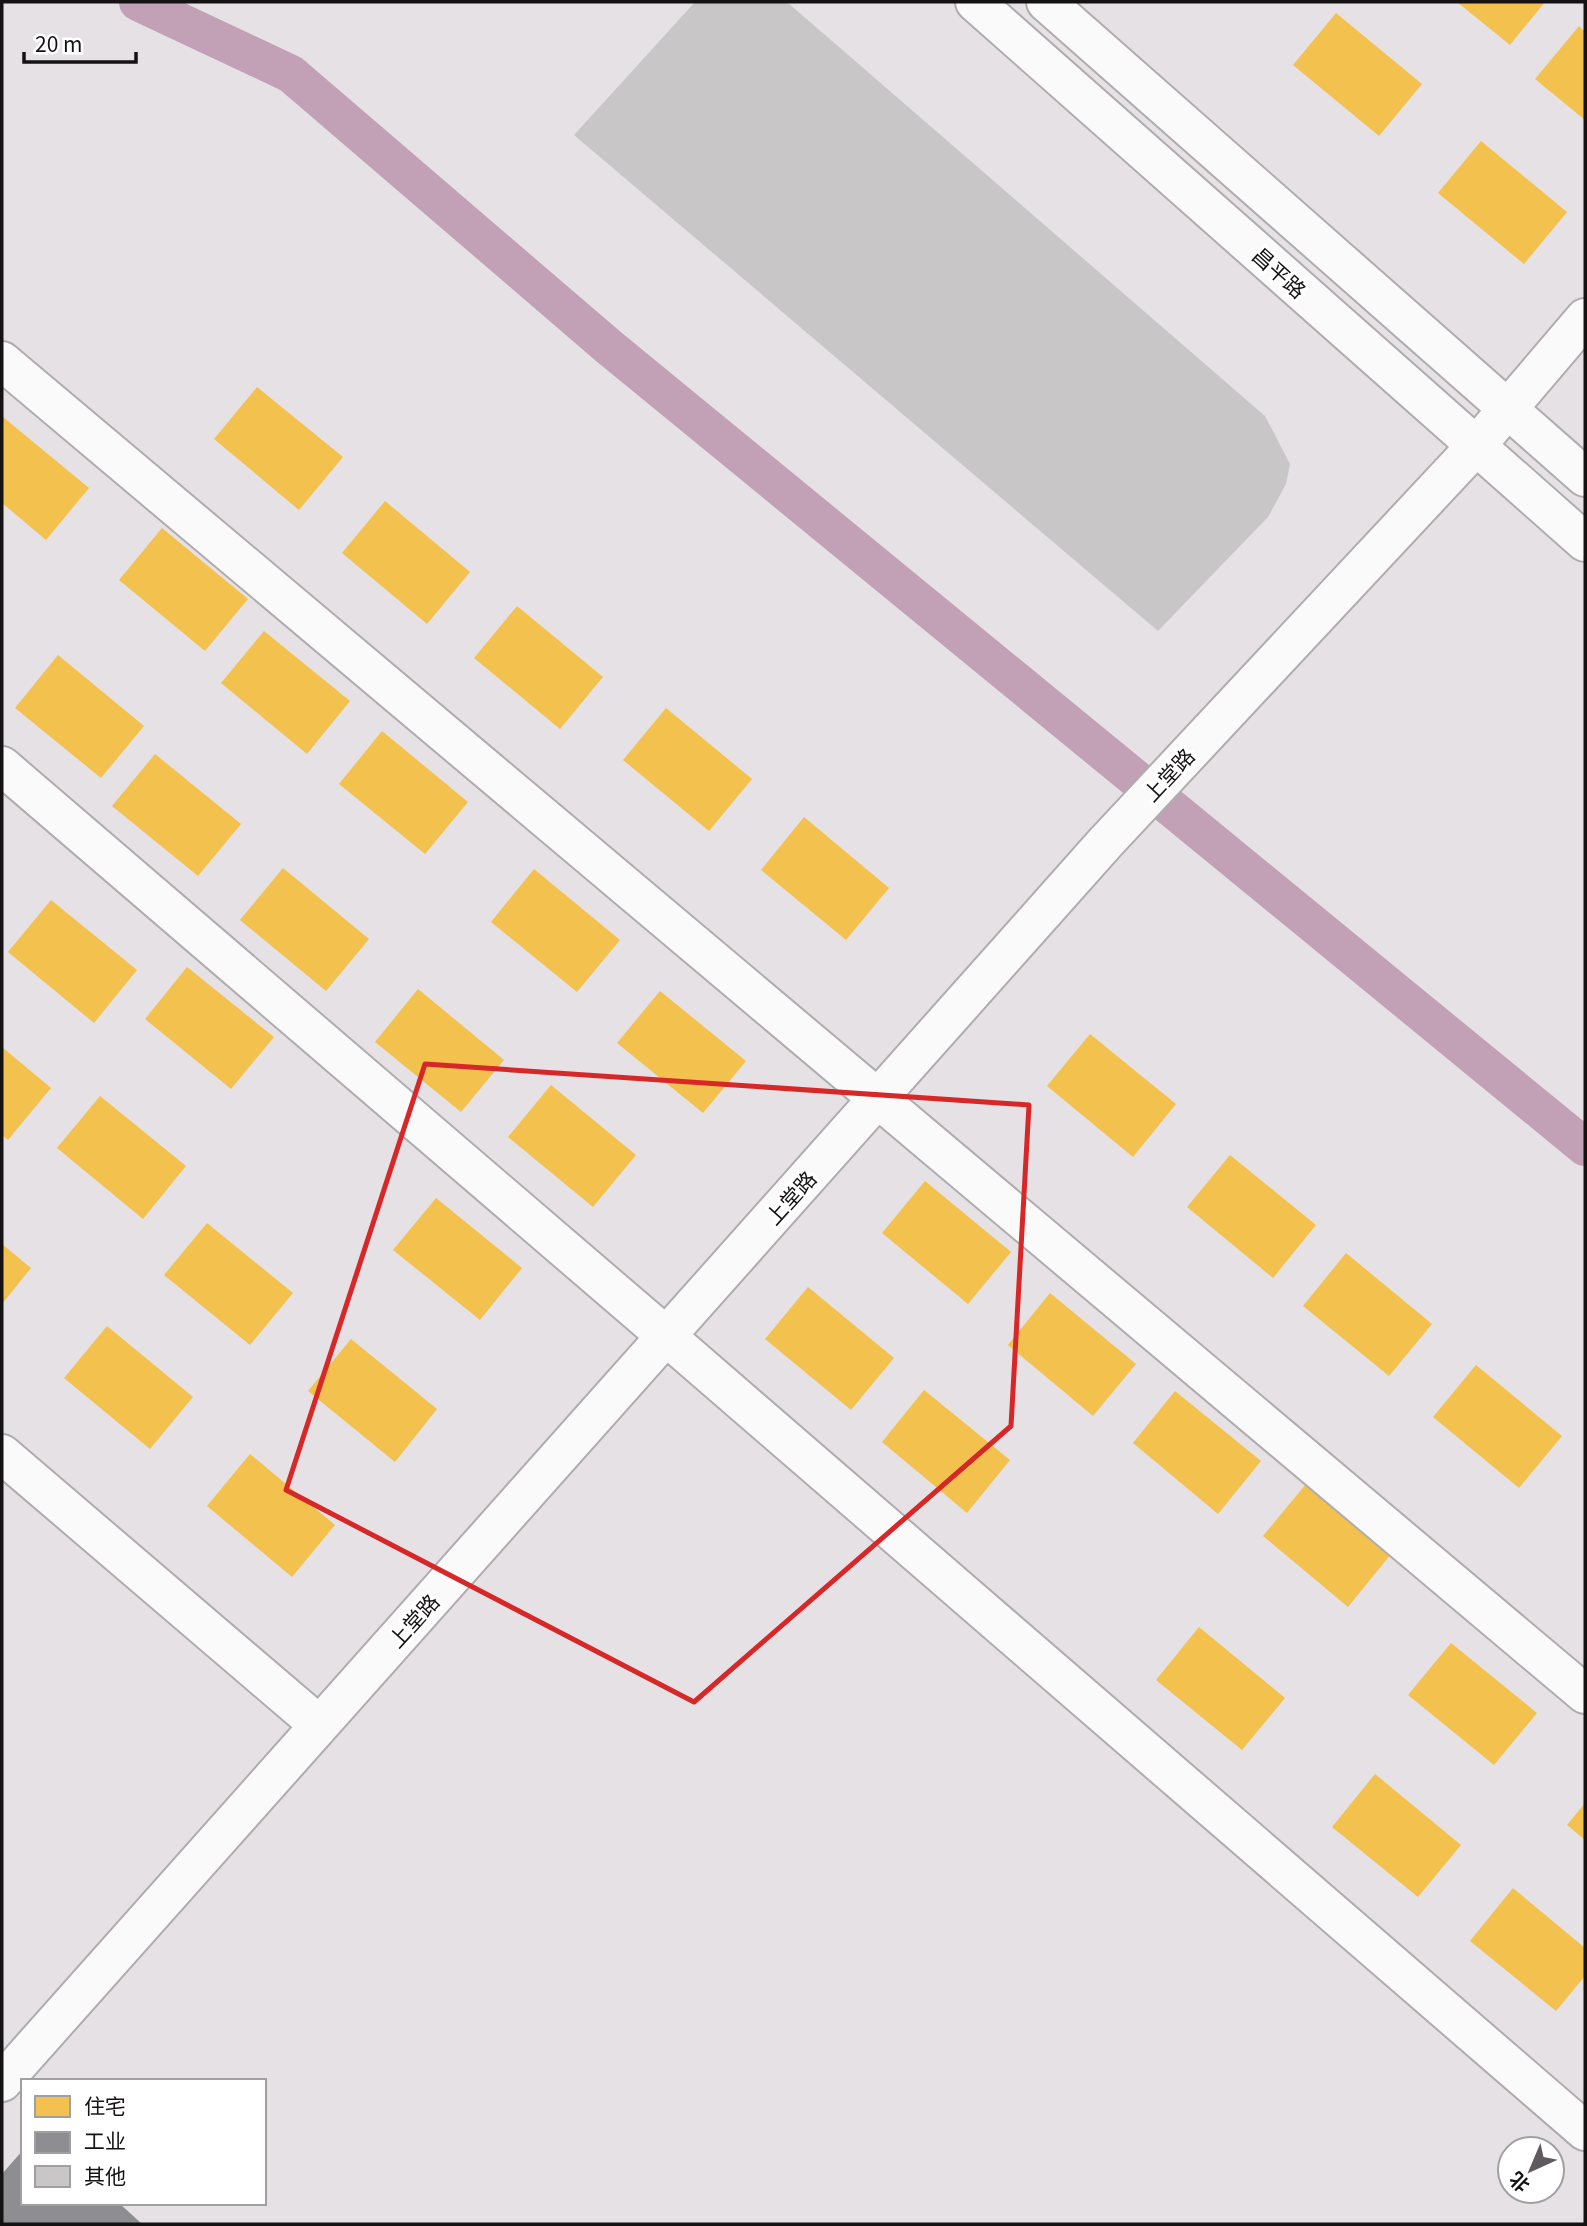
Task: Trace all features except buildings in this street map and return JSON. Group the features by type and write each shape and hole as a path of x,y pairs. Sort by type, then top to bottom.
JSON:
{"street":[{"name":"昌平路","path":"975,2 1585,542"},
{"path":"1046,2 1585,477"},
{"name":"上堂路","path":"2,2082 1105,843 1476,446 1585,318"},
{"path":"2,361 1585,1694"},
{"path":"2,766 1585,2131"},
{"path":"2,1454 319,1726"}],"highlighted area":[{"path":"425,1064 1029,1105 1011,1426 694,1702 286,1490"}],"waterway":[{"path":"138,2 291,74 609,347 1585,1147"}]}
